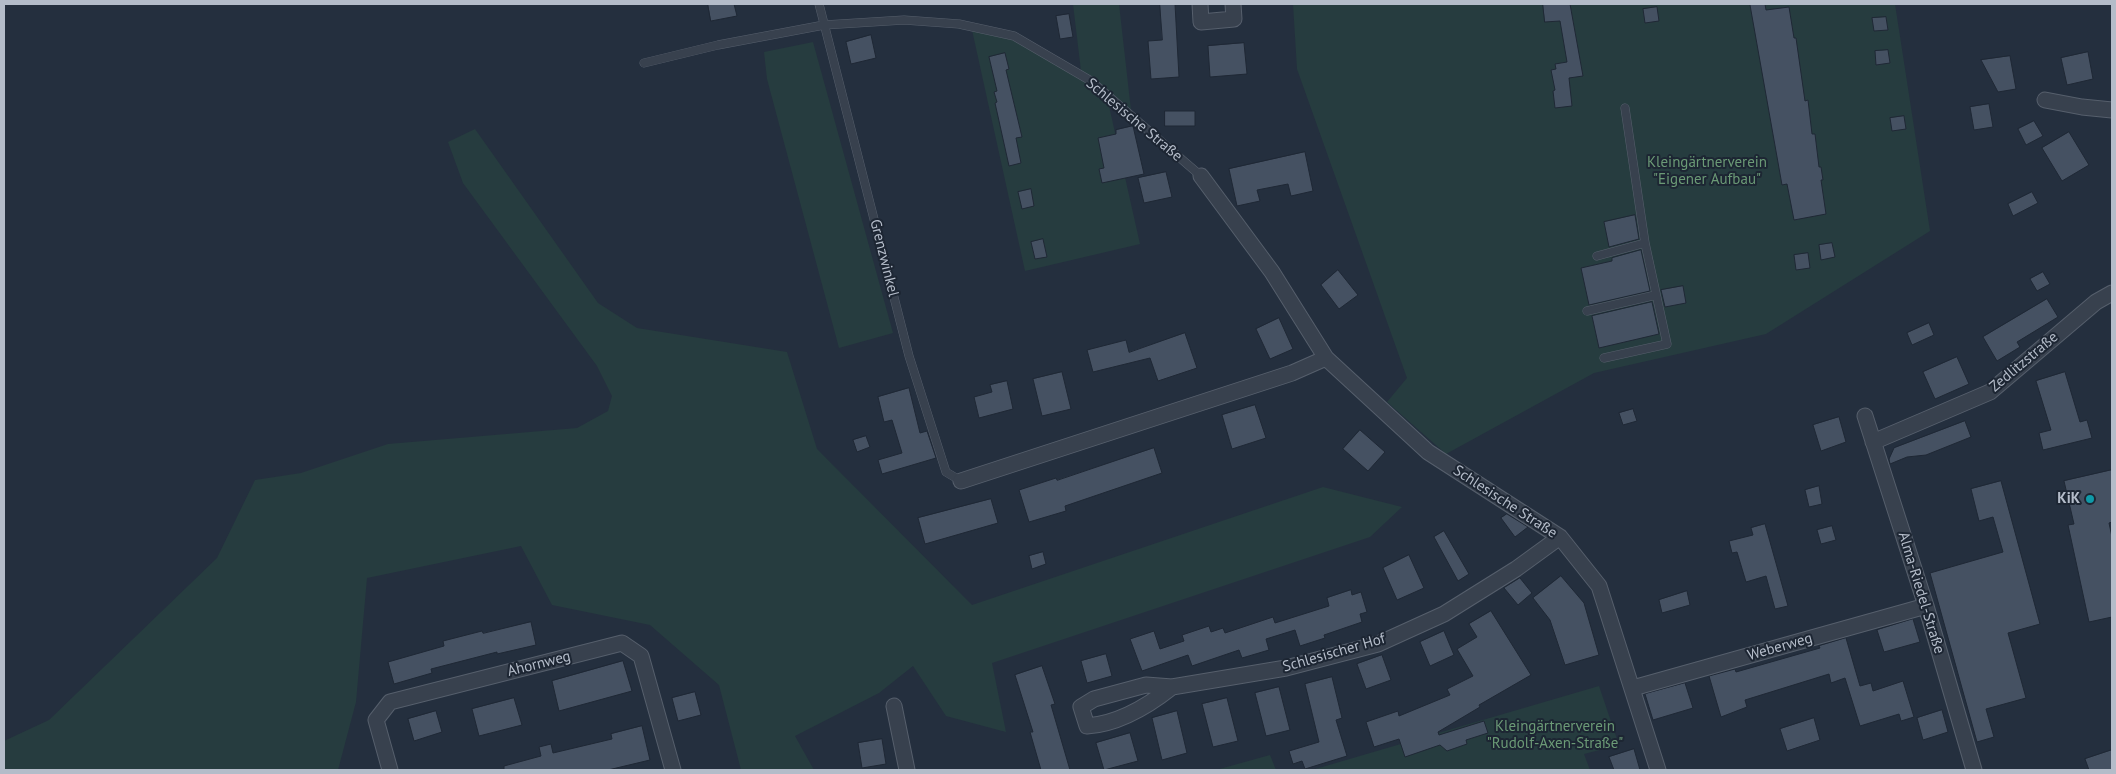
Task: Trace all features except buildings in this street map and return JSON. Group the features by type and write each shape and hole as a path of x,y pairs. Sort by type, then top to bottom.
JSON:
{"street":[{"path":"1200,4 1201,22 1234,20 1232,4"},
{"path":"2045,100 2082,108 2112,110"},
{"name":"Schlesische Straße","path":"1201,176 1272,272 1326,358 1428,452 1560,537 1599,586 1658,770"},
{"name":"Zedlitzstraße","path":"1873,442 1990,392 2096,302 2112,293"},
{"path":"961,481 1292,374 1326,358"},
{"name":"Alma-Riedel-Straße","path":"1865,416 1926,606 1974,770"},
{"name":"Schlesischer Hof","path":"1172,687 1152,703 1102,725 1088,726 1080,707 1094,699 1146,685 1172,687 1286,668 1378,644 1444,614 1516,569 1560,537"},
{"name":"Weberweg","path":"1633,688 1926,606"},
{"name":"Ahornweg","path":"390,770 376,720 390,702 622,643 641,656 673,770"},
{"path":"894,706 907,770"}],"lane":[{"name":"Grenzwinkel","path":"819,4 909,356 946,472 961,481"},
{"name":"Schlesische Straße","path":"824,25 904,20 959,24 1014,36 1091,82 1201,176"},
{"path":"644,63 718,45 824,25"},
{"path":"1604,358 1667,344 1646,243 1625,108"},
{"path":"1597,256 1646,243"},
{"path":"1587,311 1656,295"}],"green space":[{"path":"1073,4 1119,4 1131,110 1094,79 1081,71"},
{"name":"Kleingärtnerverein \"Eigener Aufbau\"","path":"1293,4 1895,4 1930,231 1766,334 1594,373 1446,454 1387,402 1407,378 1297,69"},
{"path":"972,30 1011,39 1090,84 1107,97 1140,244 1025,271"},
{"path":"813,42 893,333 839,348 767,79 764,52"},
{"path":"475,129 598,303 637,328 787,352 817,449 972,605 1323,487 1402,507 1370,537 992,663 1006,732 946,716 913,666 879,693 795,736 814,770 741,770 719,685 650,625 552,605 521,546 367,578 356,702 338,770 4,770 4,741 49,720 217,558 255,480 301,473 388,444 577,428 608,411 612,396 597,366 463,183 448,142"},
{"name":"Kleingärtnerverein \"Rudolf-Axen-Straße\"","path":"1599,686 1619,745 1584,754 1590,770 1312,770"},
{"path":"1270,755 1276,770 1216,770"}],"place":[{"name":"KiK","path":"2090,499"}]}
